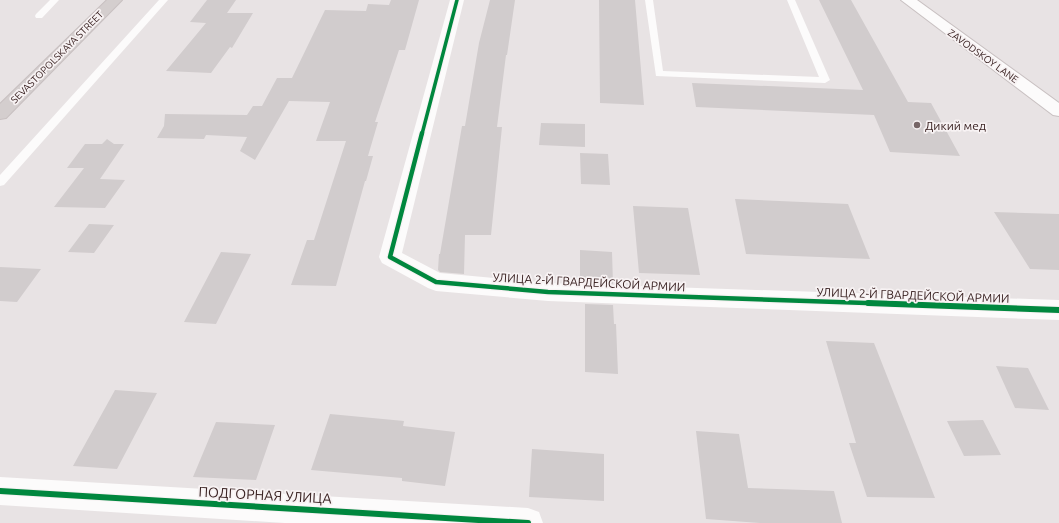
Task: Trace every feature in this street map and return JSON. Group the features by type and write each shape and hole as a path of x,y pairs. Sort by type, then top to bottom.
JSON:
{"main road":[{"name":"SEVASTOPOLSKAYA STREET","path":"0,114 115,0"}],"street":[{"name":"УЛИЦА 2-Й ГВАРДЕЙСКОЙ АРМИИ","path":"457,0 390,257 436,282 548,292 1059,310"},
{"name":"ZAVODSKOY LANE","path":"908,0 1059,111"},
{"name":"ПОДГОРНАЯ УЛИЦА","path":"0,491 528,523"}],"lane":[{"path":"39,16 55,0"},
{"path":"0,182 164,0"},
{"path":"649,0 659,74 824,80 791,0"}],"building":[{"path":"207,0 236,0 227,13 253,13 232,48 230,47 211,73 166,71 206,23 190,22"},
{"path":"391,0 419,0 405,50 399,50 375,122 378,122 368,156 373,156 336,286 291,285 307,240 314,240 346,141 316,141 330,102 289,101 255,160 240,151 247,137 206,135 204,139 157,138 164,126 165,114 247,115 253,106 262,106 277,78 292,78 325,10 366,11 368,4 389,5"},
{"path":"490,0 515,0 497,127 502,127 491,235 465,235 464,274 440,272 438,270 439,254 462,126 465,126 479,43"},
{"path":"599,0 635,0 644,105 600,103"},
{"path":"819,0 851,0 908,102 931,103 960,156 890,152 874,115 696,107 692,83 863,90"},
{"path":"541,123 585,124 585,147 539,145"},
{"path":"107,139 114,144 124,144 100,179 125,180 105,208 54,207 84,168 67,168 85,144 102,144"},
{"path":"580,153 608,154 610,185 581,184"},
{"path":"735,199 848,204 870,259 746,254"},
{"path":"633,206 688,208 700,275 639,273"},
{"path":"994,212 1059,214 1059,270 1030,269"},
{"path":"89,224 114,225 94,253 68,252"},
{"path":"580,250 612,252 613,284 580,283"},
{"path":"221,252 251,254 216,324 184,322"},
{"path":"0,267 41,269 17,302 0,301"},
{"path":"585,304 613,305 614,324 616,324 618,374 585,372"},
{"path":"826,341 874,343 935,498 867,497 849,443 856,443"},
{"path":"996,366 1028,368 1049,410 1015,408"},
{"path":"115,390 157,393 117,469 73,466"},
{"path":"330,414 404,421 403,426 455,432 445,486 402,481 402,478 311,470"},
{"path":"983,420 1001,455 964,456 947,421"},
{"path":"216,422 275,425 256,480 193,477"},
{"path":"696,431 739,434 748,488 834,491 842,523 760,523 706,519"},
{"path":"532,449 604,454 604,501 529,497"}],"cycle path":[{"path":"457,0 390,257 436,282 548,292 1059,310"},
{"path":"0,491 528,523"}],"place":[{"name":"Дикий мед","path":"917,125"}]}
